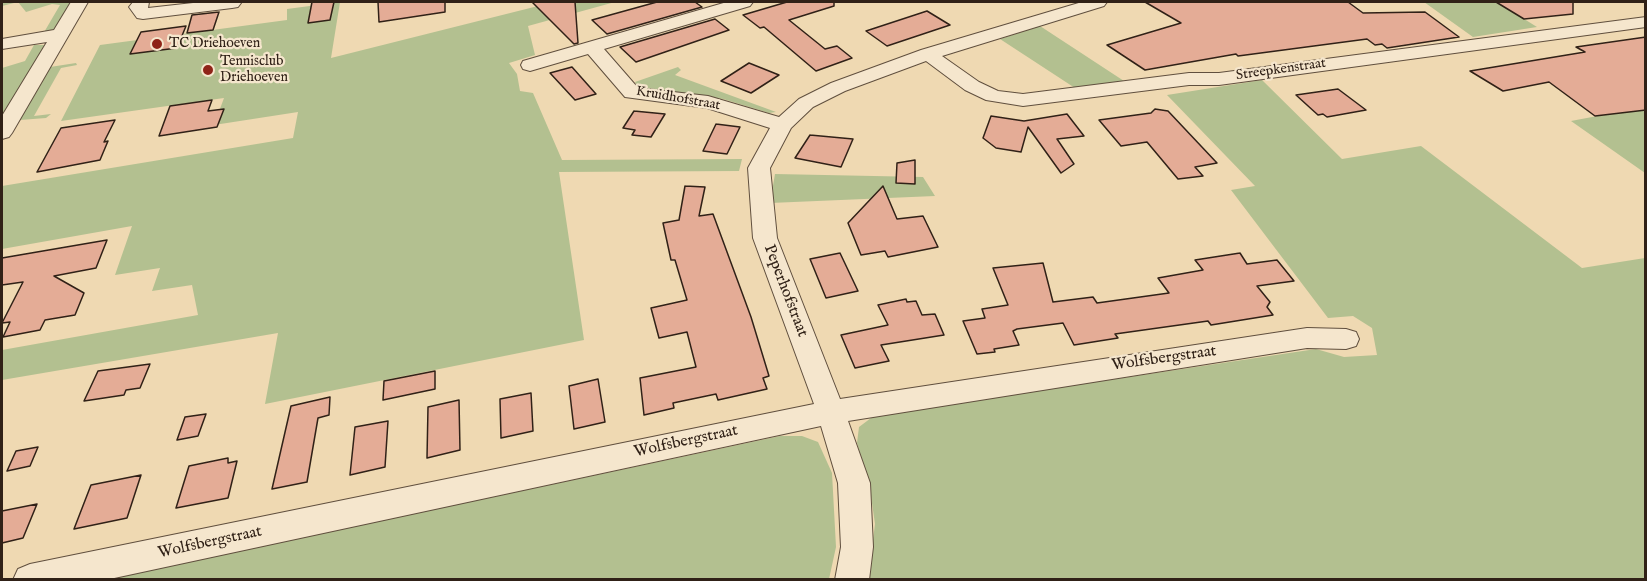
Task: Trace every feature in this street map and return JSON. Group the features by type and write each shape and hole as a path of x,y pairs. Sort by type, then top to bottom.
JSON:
{"street":[{"path":"2,133 79,2"},
{"path":"141,2 138,7 143,14 232,3"},
{"path":"530,65 744,2"},
{"name":"Peperhofstraat","path":"852,579 857,547 854,483 831,412 765,238 759,168 782,125 806,103 838,87 928,54 1098,2"},
{"name":"Streepkenstraat","path":"928,54 993,96 1023,100 1189,79 1230,77 1646,22"},
{"path":"2,44 60,34"},
{"name":"Kruidhofstraat","path":"592,47 632,93 708,102 760,116 782,125"},
{"name":"Wolfsbergstraat","path":"30,579 831,412 1307,338 1346,339"}],"green space":[{"path":"2,2 18,2 2,6"},
{"path":"18,2 74,2 55,30 43,34 60,5 52,4 26,12"},
{"path":"340,2 331,58 554,2 615,2 528,26 535,55 509,63 517,74 520,91 533,93 562,160 742,159 739,171 559,172 584,340 265,404 278,333 2,380 2,350 198,315 192,285 152,291 160,268 115,275 132,226 2,249 2,186 293,138 298,112 214,125 224,98 61,121 100,45 287,20 287,9"},
{"path":"1424,2 1497,2 1537,27 1473,37"},
{"path":"1040,26 1124,81 1075,88 1000,39"},
{"path":"34,45 45,45 2,116 2,68 25,61"},
{"path":"76,63 77,65 61,68 34,116 51,114 46,118 20,120 50,67"},
{"path":"678,67 681,70 675,75 776,112 769,113 723,99 639,88 635,82"},
{"path":"1262,80 1342,159 1421,146 1582,268 1645,258 1645,579 868,579 875,524 870,489 857,443 859,427 875,415 1316,349 1344,357 1377,355 1372,328 1353,316 1328,318 1231,190 1255,186 1167,95"},
{"path":"1645,107 1645,173 1571,121"},
{"path":"775,174 923,177 935,196 770,203"},
{"path":"780,436 802,436 818,442 832,473 836,547 829,579 102,580"}],"building":[{"path":"312,2 334,2 330,20 308,23"},
{"path":"378,2 445,2 445,12 379,22"},
{"path":"532,2 575,2 578,43 574,44"},
{"path":"657,2 695,2 702,7 607,34 592,20"},
{"path":"787,2 834,2 834,6 789,20 825,49 837,46 852,58 816,71 764,27 760,28 743,15"},
{"path":"1145,2 1348,2 1363,13 1425,12 1459,37 1387,48 1382,44 1375,45 1367,39 1238,56 1236,54 1145,70 1107,45 1181,23"},
{"path":"1496,2 1573,2 1573,14 1524,19"},
{"path":"927,11 950,25 887,46 866,31"},
{"path":"219,12 213,30 187,33 192,15"},
{"path":"715,19 729,30 636,62 620,47"},
{"name":"TC Driehoeven","path":"186,26 177,48 130,54 141,32"},
{"path":"1646,37 1646,110 1595,116 1549,82 1503,91 1470,71 1585,52 1576,47"},
{"path":"749,63 779,75 751,93 721,81"},
{"path":"572,67 596,94 575,100 550,73"},
{"path":"1338,89 1366,110 1327,117 1323,114 1318,115 1296,95"},
{"path":"212,100 208,111 224,109 217,127 159,136 170,106"},
{"path":"1155,109 1168,111 1217,163 1195,167 1203,176 1178,179 1147,142 1121,146 1099,120 1151,113"},
{"path":"634,111 665,114 651,137 632,135 635,130 623,128"},
{"path":"1067,114 1084,136 1057,139 1074,164 1061,173 1028,127 1021,152 996,148 983,138 991,116 1024,121"},
{"path":"115,120 104,142 108,141 100,160 37,172 61,128"},
{"path":"716,124 740,127 727,154 703,151"},
{"path":"810,135 853,139 841,167 795,158"},
{"path":"915,160 915,184 896,183 897,163"},
{"path":"685,186 705,187 699,216 713,214 751,317 769,376 763,378 767,389 718,400 716,394 673,403 674,408 644,415 640,378 696,367 687,332 659,338 651,308 687,300 675,260 671,260 663,223 679,220"},
{"path":"883,186 897,219 923,216 938,247 888,257 885,251 861,255 848,223"},
{"path":"107,240 96,268 54,276 84,293 75,315 45,320 40,330 3,337 10,322 2,323 23,282 2,285 2,258"},
{"path":"840,253 858,291 826,298 810,259"},
{"path":"1240,253 1247,264 1277,260 1294,281 1257,286 1270,302 1267,307 1273,315 1211,325 1208,321 1115,334 1118,338 1074,345 1063,323 1017,329 1013,331 1019,345 994,349 995,352 977,354 963,321 985,318 982,309 1008,305 993,268 1043,263 1053,302 1093,297 1097,303 1169,293 1158,278 1203,270 1195,260"},
{"path":"906,299 907,302 916,301 922,315 935,314 944,335 881,345 889,361 855,368 841,335 888,325 878,305"},
{"path":"150,364 140,388 126,390 124,395 84,401 98,371"},
{"path":"435,371 435,389 383,400 384,381"},
{"path":"598,379 605,422 574,429 569,386"},
{"path":"531,393 533,431 501,438 500,399"},
{"path":"330,397 329,415 318,418 307,482 272,489 291,406"},
{"path":"459,400 460,450 427,458 428,407"},
{"path":"206,414 198,436 177,440 185,417"},
{"path":"388,421 385,467 350,475 355,427"},
{"path":"38,447 30,466 7,471 16,451"},
{"path":"228,458 228,463 237,461 228,498 176,508 189,466"},
{"path":"141,475 127,518 74,529 91,485"},
{"path":"37,504 23,538 2,543 2,511"}],"place":[{"name":"TC Driehoeven","path":"157,44"},
{"name":"Tennisclub Driehoeven","path":"208,70"}]}
